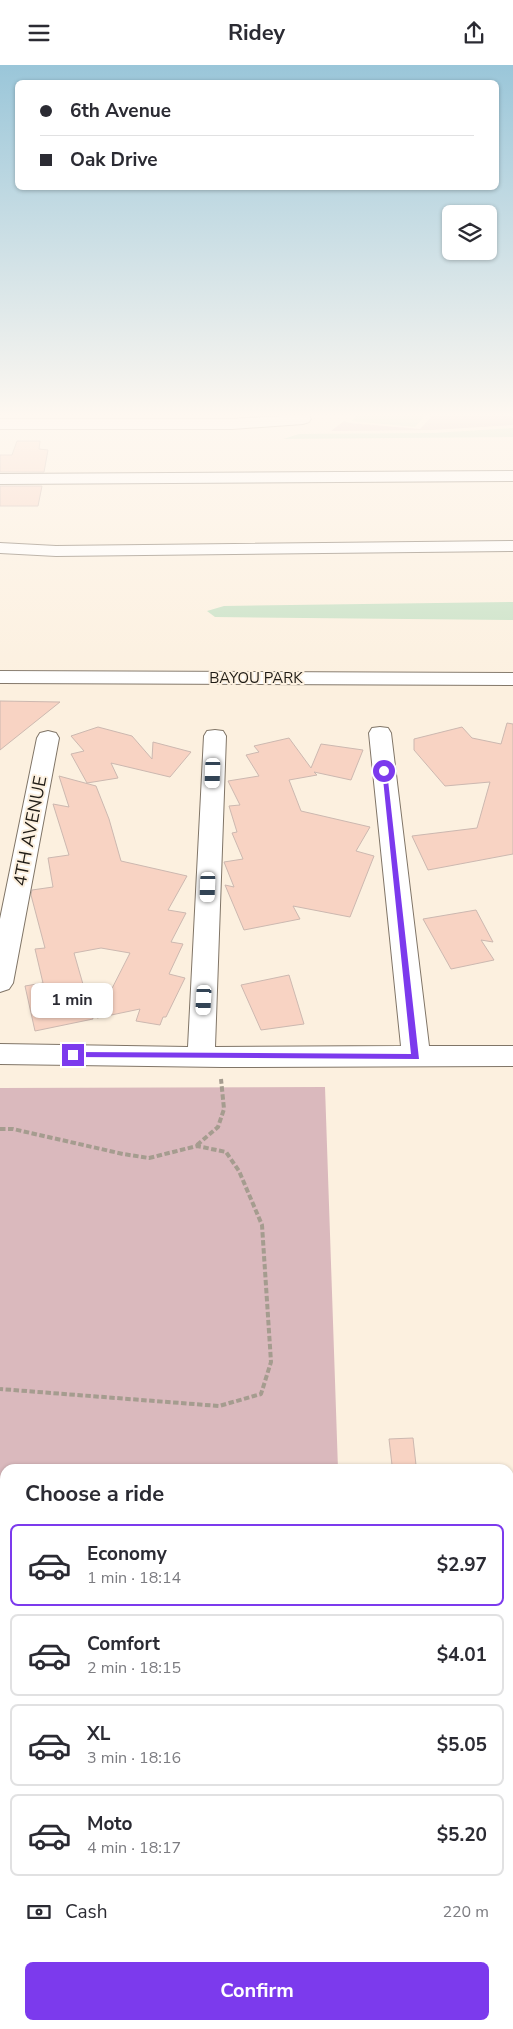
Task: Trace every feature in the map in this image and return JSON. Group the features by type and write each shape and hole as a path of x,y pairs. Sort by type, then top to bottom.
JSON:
{"street":[{"path":"0,548 56,551 513,546"},
{"name":"BAYOU PARK","path":"0,677 513,679"},
{"path":"380,733 416,1057"},
{"path":"211,1057 215,736"},
{"name":"4TH AVENUE","path":"0,983 48,738"},
{"path":"0,1054 211,1057 513,1055"}],"path":[{"path":"0,1129 13,1129 123,1154 149,1157 197,1145 218,1127 224,1109 211,1057"},
{"path":"0,1389 218,1406 261,1394 271,1362 262,1225 239,1171 226,1153 197,1145"}],"shaded area":[{"path":"513,602 513,620 215,617 207,611 224,606"},
{"path":"325,1087 338,1464 0,1464 0,1088"}],"building":[{"path":"0,701 60,702 0,750"},
{"path":"507,723 513,724 513,854 428,870 412,836 477,828 490,782 445,786 414,750 414,739 462,727 472,738 501,744"},
{"path":"98,727 132,736 152,759 153,742 191,752 170,777 111,763 118,778 87,783 71,754 84,751 71,736"},
{"path":"289,738 311,768 321,744 363,750 351,780 314,772 317,775 289,780 301,811 370,827 356,851 374,856 350,917 293,906 300,919 244,930 225,885 234,887 224,862 243,859 232,833 237,832 229,806 240,805 228,781 259,776 246,755 259,752 254,746"},
{"path":"59,776 96,786 109,819 121,861 187,876 168,910 186,913 171,942 183,944 169,974 185,978 166,1017 163,1017 160,1025 136,1021 140,1009 97,1018 130,953 101,948 74,953 93,1019 35,1031 25,986 43,983 35,949 45,948 31,895 32,890 53,887 48,858 69,855 53,804 69,807"},
{"path":"476,910 493,942 481,940 494,960 451,969 423,919"},
{"path":"289,975 304,1024 261,1030 241,985"},
{"path":"413,1438 416,1464 392,1464 389,1439"}],"route":[{"path":"73,1055 416,1057 384,771"}]}
